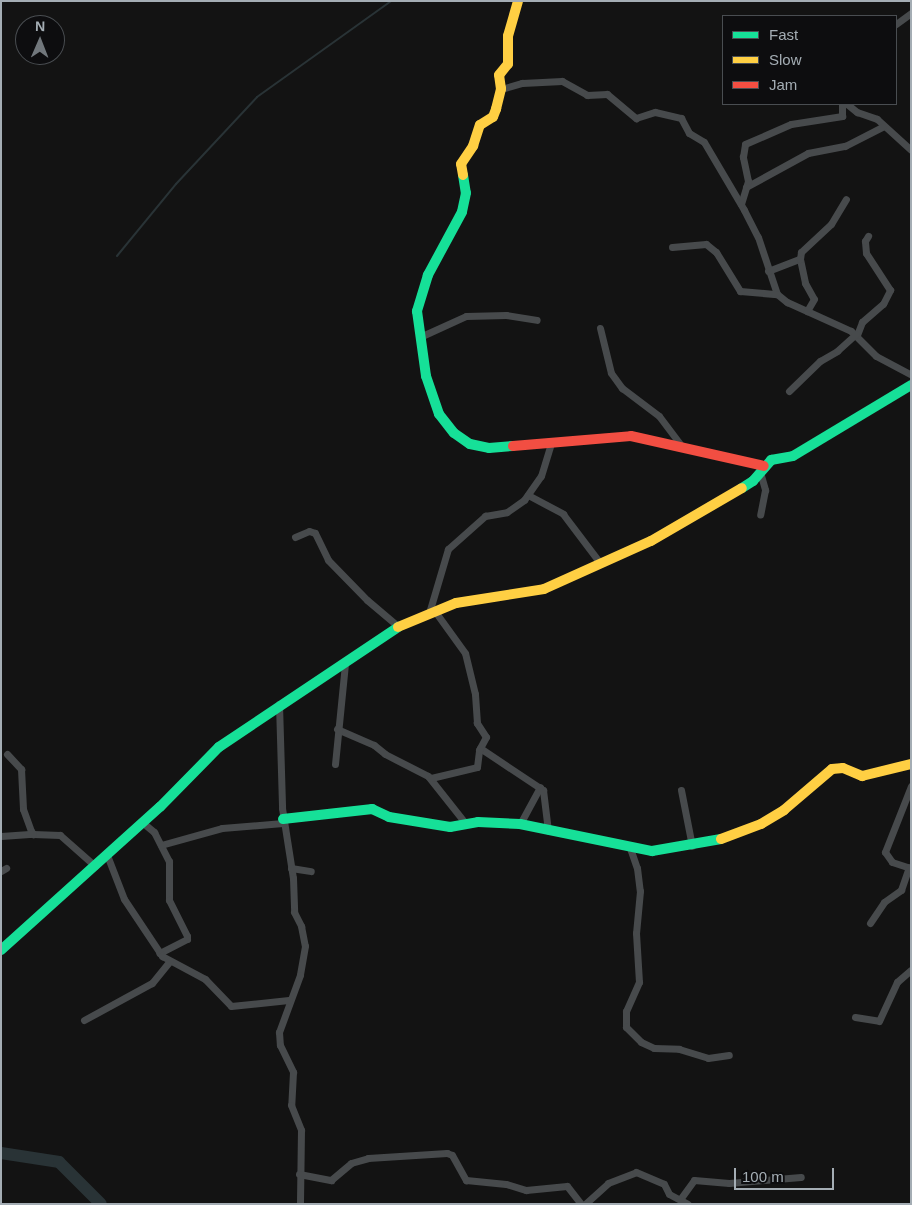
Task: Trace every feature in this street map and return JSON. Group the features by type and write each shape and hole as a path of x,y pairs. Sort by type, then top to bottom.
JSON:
{"street":[{"path":"518,1 508,36 508,64 499,75 501,89 493,117 480,125 473,146 461,164 466,193 462,212 423,287 417,311 422,336 423,359 433,401 454,433 470,444 489,448 631,436 681,445 762,469"},
{"path":"897,23 911,13"},
{"path":"501,89 522,83 562,81 587,95 607,94 636,118 654,112 681,118 689,133 704,142 741,204 758,238 777,294"},
{"path":"741,204 746,187 743,149 748,141 791,124 842,116 842,105"},
{"path":"848,105 857,112 872,116 882,127 911,150"},
{"path":"746,187 808,153 845,146 882,127"},
{"path":"807,311 814,299 802,274 801,252 831,224 846,199"},
{"path":"789,391 820,361 838,352 857,335 862,322 883,304 890,290 866,253 864,241 868,236"},
{"path":"672,247 706,244 716,252 740,291 777,294 857,335 876,356 911,375"},
{"path":"768,271 800,258"},
{"path":"422,336 466,316 506,315 537,320"},
{"path":"600,328 611,373 622,388 658,416 681,445"},
{"path":"1,950 95,866 219,747 279,704 399,627 432,611 544,589 659,537 731,495 771,460 793,456 911,385"},
{"path":"432,611 448,549 485,516 507,512 528,495 541,476 551,443"},
{"path":"760,515 765,490 762,469"},
{"path":"528,495 563,514 600,563"},
{"path":"295,537 309,531 315,533 328,560 367,600 399,627"},
{"path":"431,778 477,767 480,748 486,737 477,723 475,694 465,653 432,611"},
{"path":"335,764 345,663"},
{"path":"279,704 283,821 291,868 294,912 301,926 305,946 300,975 289,1000 279,1040 293,1072 291,1105 301,1130 300,1204"},
{"path":"337,729 374,745 385,754 431,778 466,824"},
{"path":"480,748 540,787 546,801 548,831"},
{"path":"7,754 21,770 23,810 33,834"},
{"path":"161,845 222,828 372,810 388,817 450,827 466,824 520,824 652,851 714,842 761,824 784,810 820,776 832,769 842,768 862,776 911,764"},
{"path":"870,923 884,902 901,890 910,868 892,862 885,852 911,786"},
{"path":"520,824 540,787"},
{"path":"681,790 692,846"},
{"path":"142,822 150,827 161,845 171,870 169,900 187,937 159,954"},
{"path":"1,836 33,834 60,836 95,866"},
{"path":"630,848 637,868 640,891 636,933 639,982 626,1011 626,1027 641,1042 654,1048 679,1049 708,1058 729,1055"},
{"path":"106,855 124,899 159,954 205,978 231,1006 289,1000"},
{"path":"291,868 311,871"},
{"path":"84,1020 152,983 170,960"},
{"path":"855,1018 879,1021 897,982 911,970"},
{"path":"299,1174 331,1180 356,1161 441,1153 452,1155 466,1180 506,1184 526,1190 567,1186 581,1204"},
{"path":"585,1204 608,1183 636,1172 659,1181 669,1194 682,1198 688,1204"},
{"path":"682,1198 694,1180 728,1183 801,1177"}],"waterway":[{"path":"117,256 176,184 257,97 391,1"},
{"path":"1,1153 59,1162 101,1204"}],"traffic: fast":[{"path":"463,175 466,193 462,212 428,275 417,311 426,376 439,414 454,433 470,444 489,448 513,446"},
{"path":"742,488 753,481 771,460 793,456 911,385"},
{"path":"1,950 160,807 219,747 398,627"},
{"path":"283,819 372,809 389,817 450,827 478,822 520,824 652,851 721,839"}],"traffic: slow":[{"path":"463,175 461,164 473,146 480,125 493,117 496,109 501,89 499,75 508,64 508,36 518,1"},
{"path":"398,627 456,603 544,589 651,541 742,488"},
{"path":"721,839 761,824 784,810 832,769 843,768 862,776 911,764"}],"traffic: jam":[{"path":"513,446 631,436 764,466"}]}
